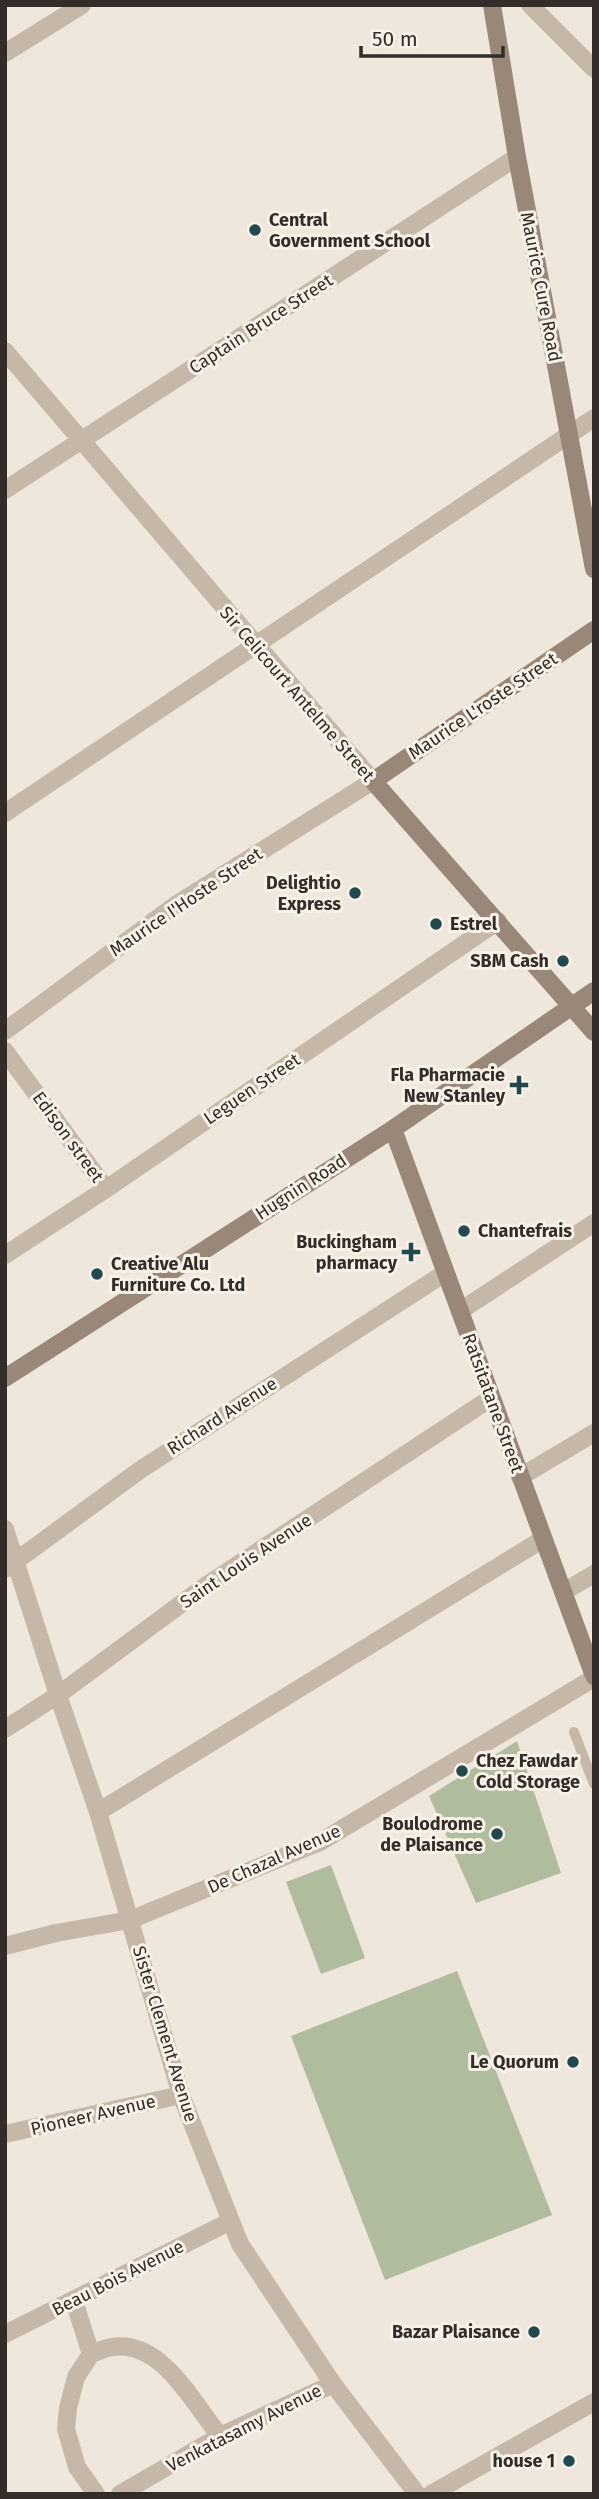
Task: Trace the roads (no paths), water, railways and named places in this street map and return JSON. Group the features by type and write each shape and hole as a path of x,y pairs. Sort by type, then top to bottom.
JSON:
{"main road":[{"name":"Maurice Cure Road","path":"492,5 517,157 594,569"},
{"name":"Maurice L'roste Street","path":"373,781 594,630"},
{"name":"Sir Celicourt Antelme Street","path":"373,781 594,1032"},
{"name":"Hugnin Road","path":"5,1378 393,1129 594,991"},
{"name":"Ratsitatane Street","path":"393,1129 594,1677"}],"street":[{"path":"5,53 82,5"},
{"path":"530,5 594,69"},
{"name":"Captain Bruce Street","path":"5,490 517,157"},
{"name":"Sir Celicourt Antelme Street","path":"5,351 373,781"},
{"path":"5,813 594,418"},
{"name":"Maurice I'Hoste Street","path":"5,1031 177,904 373,781"},
{"name":"Leguen Street","path":"5,1255 498,921"},
{"name":"Edison street","path":"5,1051 106,1189"},
{"path":"460,1311 594,1223"},
{"name":"Richard Avenue","path":"11,1565 140,1470 445,1273"},
{"name":"Saint Louis Avenue","path":"5,1729 58,1695 204,1587 491,1398"},
{"path":"520,1477 594,1433"},
{"name":"Sister Clement Avenue","path":"5,1529 11,1565 99,1812 181,2095 229,2222 240,2244 333,2384 417,2494"},
{"path":"99,1812 543,1539"},
{"path":"563,1592 594,1574"},
{"name":"De Chazal Avenue","path":"5,1946 56,1933 130,1920 320,1842 594,1677"},
{"name":"Pioneer Avenue","path":"5,2134 181,2095"},
{"name":"Beau Bois Avenue","path":"5,2334 229,2222"},
{"path":"74,2301 92,2354"},
{"path":"96,2494 78,2467 66,2429 76,2376 92,2354 114,2346 135,2349 159,2360 189,2392 200,2413 220,2436"},
{"name":"Venkatasamy Avenue","path":"120,2494 220,2436 333,2384"},
{"path":"431,2494 594,2402"}],"lane":[{"path":"574,1732 594,1784"}],"place":[{"name":"Central Government School","path":"255,230"},
{"name":"Delightio Express","path":"355,893"},
{"name":"Estrel","path":"436,924"},
{"name":"SBM Cash","path":"563,961"},
{"name":"Fla Pharmacie New Stanley","path":"519,1085"},
{"name":"Chantefrais","path":"464,1231"},
{"name":"Buckingham pharmacy","path":"411,1252"},
{"name":"Creative Alu Furniture Co. Ltd","path":"97,1274"},
{"name":"Chez Fawdar Cold Storage","path":"462,1771"},
{"name":"Boulodrome de Plaisance","path":"497,1834"},
{"name":"Le Quorum","path":"573,2062"},
{"name":"Bazar Plaisance","path":"534,2332"},
{"name":"house 1","path":"569,2461"}]}
